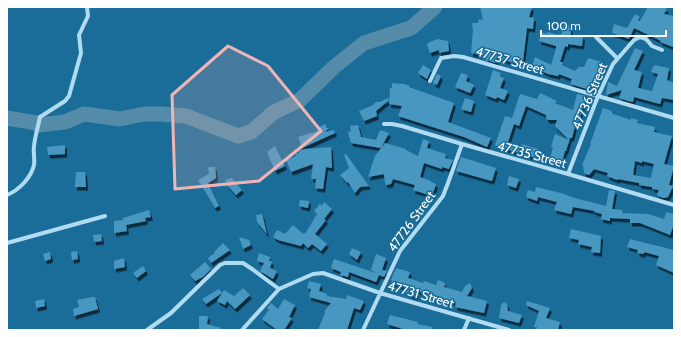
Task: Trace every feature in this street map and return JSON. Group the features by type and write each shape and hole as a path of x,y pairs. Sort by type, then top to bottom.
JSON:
{"street":[{"path":"7,195 22,185 34,165 34,146 40,117 65,101 69,96 81,53 79,35 88,16 87,7"},
{"path":"596,37 617,58"},
{"name":"47736 Street","path":"568,174 598,96 608,73 617,58 634,40 640,37 646,39 652,46 662,50"},
{"name":"47737 Street","path":"430,81 441,58 454,56 463,57 598,96"},
{"path":"598,96 674,118"},
{"name":"47735 Street","path":"384,124 402,126 674,205"},
{"name":"47726 Street","path":"363,330 400,251 442,196 462,144"},
{"path":"7,243 105,216"},
{"path":"146,330 171,313 220,265 226,263 243,263 279,289 242,330"},
{"name":"47731 Street","path":"279,289 313,274 322,273 380,293 509,330"},
{"path":"464,330 469,318"}],"highlighted area":[{"path":"228,46 268,66 321,131 259,181 175,189 172,95"}],"building":[{"path":"480,7 532,7 529,17 534,18 533,29 527,28 523,61 520,65 498,58 496,63 485,60 487,56 471,53 473,30 472,23 478,23 479,19 483,20"},
{"path":"648,7 663,7 667,9 664,14 674,16 673,47 634,28 629,39 612,33 614,24 627,28 635,14 640,17 638,20 640,21"},
{"path":"570,25 571,35 583,36 582,46 568,44 568,47 565,46 560,62 563,62 562,65 575,71 578,67 584,67 588,58 602,62 598,72 601,73 594,91 570,84 572,79 559,74 558,76 548,74 532,66 535,57 551,65 556,48 556,46 539,41 541,32 559,35 562,34 561,26"},
{"path":"437,39 448,41 449,51 439,53 439,50 430,53 427,45 428,43"},
{"path":"635,48 643,51 634,70 642,72 638,88 652,91 658,74 651,72 654,65 669,68 667,80 674,83 674,100 662,98 660,104 634,97 633,102 619,98 622,90 606,95 608,82 617,86"},
{"path":"423,65 431,70 427,79 418,73"},
{"path":"493,70 501,73 500,76 504,78 500,88 508,91 504,100 485,95"},
{"path":"461,73 468,75 466,81 474,85 470,93 455,87"},
{"path":"437,74 441,76 437,85 433,83"},
{"path":"392,83 404,84 454,103 448,122 491,138 487,147 464,137 398,116 402,106 389,104 390,88 392,88"},
{"path":"540,93 557,101 555,103 573,110 577,94 586,96 578,123 576,122 572,138 570,138 561,165 549,161 555,134 569,140 555,126 557,120 548,120 546,115 526,106 519,126 514,124 508,142 521,146 522,144 538,149 537,158 495,145 505,116 512,118 520,94 537,99"},
{"path":"388,98 389,100 376,111 377,116 364,121 359,111 373,105 376,102 380,102"},
{"path":"465,98 474,101 471,112 461,109"},
{"path":"603,108 612,111 613,114 631,120 631,118 638,120 637,123 655,127 654,132 672,136 664,164 674,166 669,185 673,186 668,197 663,198 657,195 659,190 652,189 652,187 639,185 639,183 617,180 607,176 608,173 594,169 589,175 584,173 582,165","holes":["635,161 642,163 642,161 654,164 651,178 633,175"]},
{"path":"325,124 327,128 329,128 325,132 334,130 335,133 302,148 298,137 321,130 319,127"},
{"path":"358,125 361,137 376,140 380,130 389,133 381,148 351,143 348,132 351,131 350,126"},
{"path":"423,139 429,141 427,148 446,154 445,158 453,160 449,169 442,167 442,169 424,163 420,177 436,184 432,196 413,190 415,185 393,179 391,184 386,185 384,174 368,177 375,156 385,143 406,149 418,156"},
{"path":"65,145 65,154 48,155 47,147"},
{"path":"275,146 285,166 275,171 267,152"},
{"path":"331,147 332,168 326,167 323,189 315,188 316,179 311,179 313,164 291,172 286,160 296,156 295,154 299,153 299,151 305,149"},
{"path":"346,154 369,186 360,187 355,193 348,182 347,183 340,175 349,168 344,155"},
{"path":"461,157 496,168 492,181 456,171"},
{"path":"208,167 215,167 216,178 208,183 219,206 215,208 198,180 209,174"},
{"path":"76,172 85,172 86,187 75,187"},
{"path":"509,176 519,179 516,188 507,185"},
{"path":"232,178 242,190 236,195 227,185 225,180"},
{"path":"536,187 606,206 609,190 615,191 612,209 623,210 622,213 648,214 664,219 666,212 674,214 674,224 670,235 640,223 630,223 630,219 610,218 610,221 601,219 602,214 594,212 595,211 573,207 571,214 554,210 557,202 538,197 537,201 526,197 528,190 535,192"},
{"path":"300,200 309,201 308,208 299,206"},
{"path":"324,202 332,209 324,219 326,220 315,234 327,244 321,251 312,244 308,248 303,243 301,246 278,240 273,237 277,230 285,234 293,225 305,234 317,214 314,211 320,204 322,206"},
{"path":"149,210 151,217 145,218 146,221 126,225 127,231 114,233 114,221 123,220 123,218"},
{"path":"262,214 267,234 257,222 256,215"},
{"path":"571,229 601,236 600,253 591,252 592,247 578,244 579,240 569,238"},
{"path":"101,234 102,241 94,242 93,235"},
{"path":"239,237 249,240 251,245 243,249"},
{"path":"630,239 674,250 674,273 656,265 659,256 644,252 644,254 637,253 638,250 627,247"},
{"path":"223,243 230,250 211,263 208,258 215,253 214,252"},
{"path":"352,248 361,252 357,260 349,254"},
{"path":"77,251 78,259 72,260 71,252"},
{"path":"50,252 51,259 45,261 43,254"},
{"path":"259,253 270,257 269,261 272,261 270,268 277,271 273,279 260,271 264,263 257,261"},
{"path":"376,254 386,258 382,270 387,271 384,277 379,275 376,282 349,272 348,277 340,275 341,272 331,268 334,259 376,273 371,270"},
{"path":"124,258 125,267 114,269 114,261"},
{"path":"205,262 211,269 203,277 195,281 190,275"},
{"path":"143,266 146,271 137,278 133,273"},
{"path":"396,268 410,272 408,278 423,283 424,281 436,285 438,280 445,283 444,287 462,292 465,286 470,283 472,288 467,296 487,301 484,313 455,307 456,303 417,291 416,297 406,293 408,288 391,284"},
{"path":"309,281 321,284 319,291 327,294 327,296 346,299 347,295 364,301 360,310 354,308 347,330 318,330 325,313 324,312 331,303 309,297 311,289 307,288"},
{"path":"243,288 250,295 235,309 227,301 225,305 217,301 224,290 234,296"},
{"path":"219,289 222,293 206,304 202,299"},
{"path":"95,297 98,309 74,316 73,309 79,307 77,300"},
{"path":"44,299 45,306 36,308 35,301"},
{"path":"284,299 295,305 289,317 292,318 284,330 277,330 262,319 269,310 267,308 271,303 278,309"},
{"path":"527,301 550,308 546,318 560,322 558,330 536,330 537,327 534,327 539,311 526,305"},
{"path":"504,302 507,304 508,311 522,315 519,323 499,318 501,305"},
{"path":"390,315 418,322 417,324 432,327 432,330 406,330 387,324"},
{"path":"199,316 208,316 207,324 221,328 220,330 199,330"}],"waterway":[{"path":"7,118 37,123 38,125 65,122 84,114 120,119 144,114 161,114 186,116 238,136 251,132 274,112 300,100 334,67 364,43 411,28 435,7"}]}
